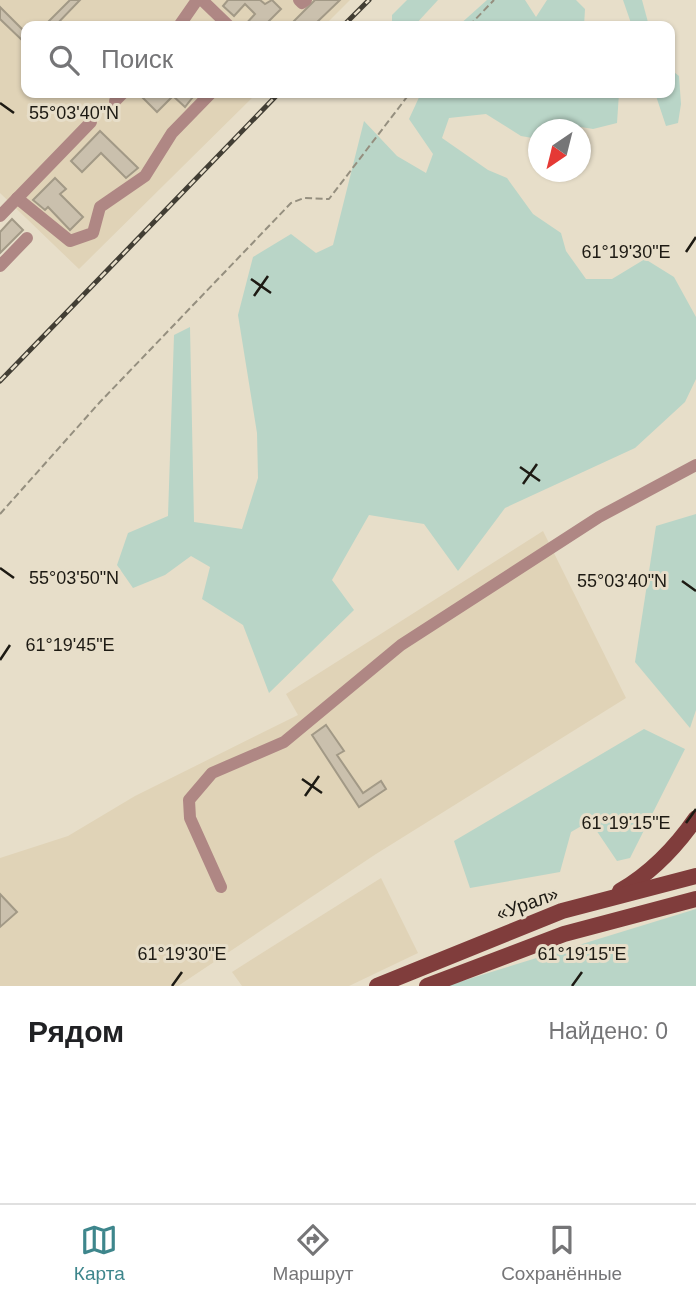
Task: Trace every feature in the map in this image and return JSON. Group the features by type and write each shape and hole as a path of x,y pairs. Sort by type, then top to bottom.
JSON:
{"main road":[{"path":"601,901 634,883 677,845 696,818"},
{"name":"«Урал»","path":"377,986 562,911 696,876"},
{"path":"431,985 564,934 696,899"}],"street":[{"path":"183,21 200,0 223,21"},
{"path":"299,0 302,4 306,0"},
{"path":"18,198 70,241 93,233 100,207 145,176 172,133 206,98"},
{"path":"0,216 91,122"},
{"path":"0,266 27,238"},
{"path":"221,887 190,818 189,800 212,773 284,742 401,645 599,517 696,465"}],"path":[{"path":"474,21 494,0"},
{"path":"0,514 100,402 291,203 304,198 329,199 407,98"}],"shaded area":[{"path":"0,0 350,0 329,21 21,21 21,98 252,98 79,269 0,193"},
{"path":"543,531 626,698 376,854 178,986 0,986 0,858 68,836 135,796 298,715 286,694"},
{"path":"381,878 418,953 349,986 242,986 232,972"}],"green space":[{"path":"407,0 438,0 419,21 392,21 392,15"},
{"path":"487,0 525,0 536,17 547,0 576,0 585,9 584,21 464,21"},
{"path":"623,0 642,0 648,21 630,21"},
{"path":"675,73 679,76 681,104 678,123 666,126 657,98 675,98"},
{"path":"419,98 619,98 617,123 593,129 591,119 528,119 528,137 521,136 486,114 449,118 442,138 488,170 507,178 533,214 561,233 566,251 586,279 612,279 645,259 674,277 696,317 696,379 685,402 635,448 505,508 458,571 424,524 369,515 332,580 354,610 269,693 243,625 202,599 210,567 191,556 165,575 133,588 117,565 128,533 168,516 174,335 190,327 194,522 242,529 258,478 257,433 238,315 253,257 291,234 316,253 333,245 364,121 397,156 426,173 433,154 409,119"},
{"path":"696,514 696,710 690,728 635,662 656,526"},
{"path":"644,729 685,749 630,858 617,861 590,821 571,832 560,872 470,888 454,841"},
{"path":"696,909 696,986 448,986 449,985"}],"building":[{"path":"70,0 80,0 60,21 49,21"},
{"path":"228,0 260,0 265,4 272,0 281,9 269,21 249,21 255,14 245,4 234,16 223,6"},
{"path":"315,0 340,0 318,21 294,21"},
{"path":"0,7 21,28 21,39 0,19"},
{"path":"143,98 171,98 157,112"},
{"path":"175,98 192,98 185,107"},
{"path":"100,131 138,168 126,178 101,153 82,172 71,161"},
{"path":"55,178 66,189 60,194 83,217 70,230 48,207 45,210 33,200"},
{"path":"12,219 23,230 0,253 0,232"},
{"path":"326,725 344,751 337,755 363,793 381,781 386,789 359,807 312,735"},
{"path":"0,894 17,912 0,927"}],"railway":[{"path":"348,21 369,0"},
{"path":"0,381 274,98"}]}
